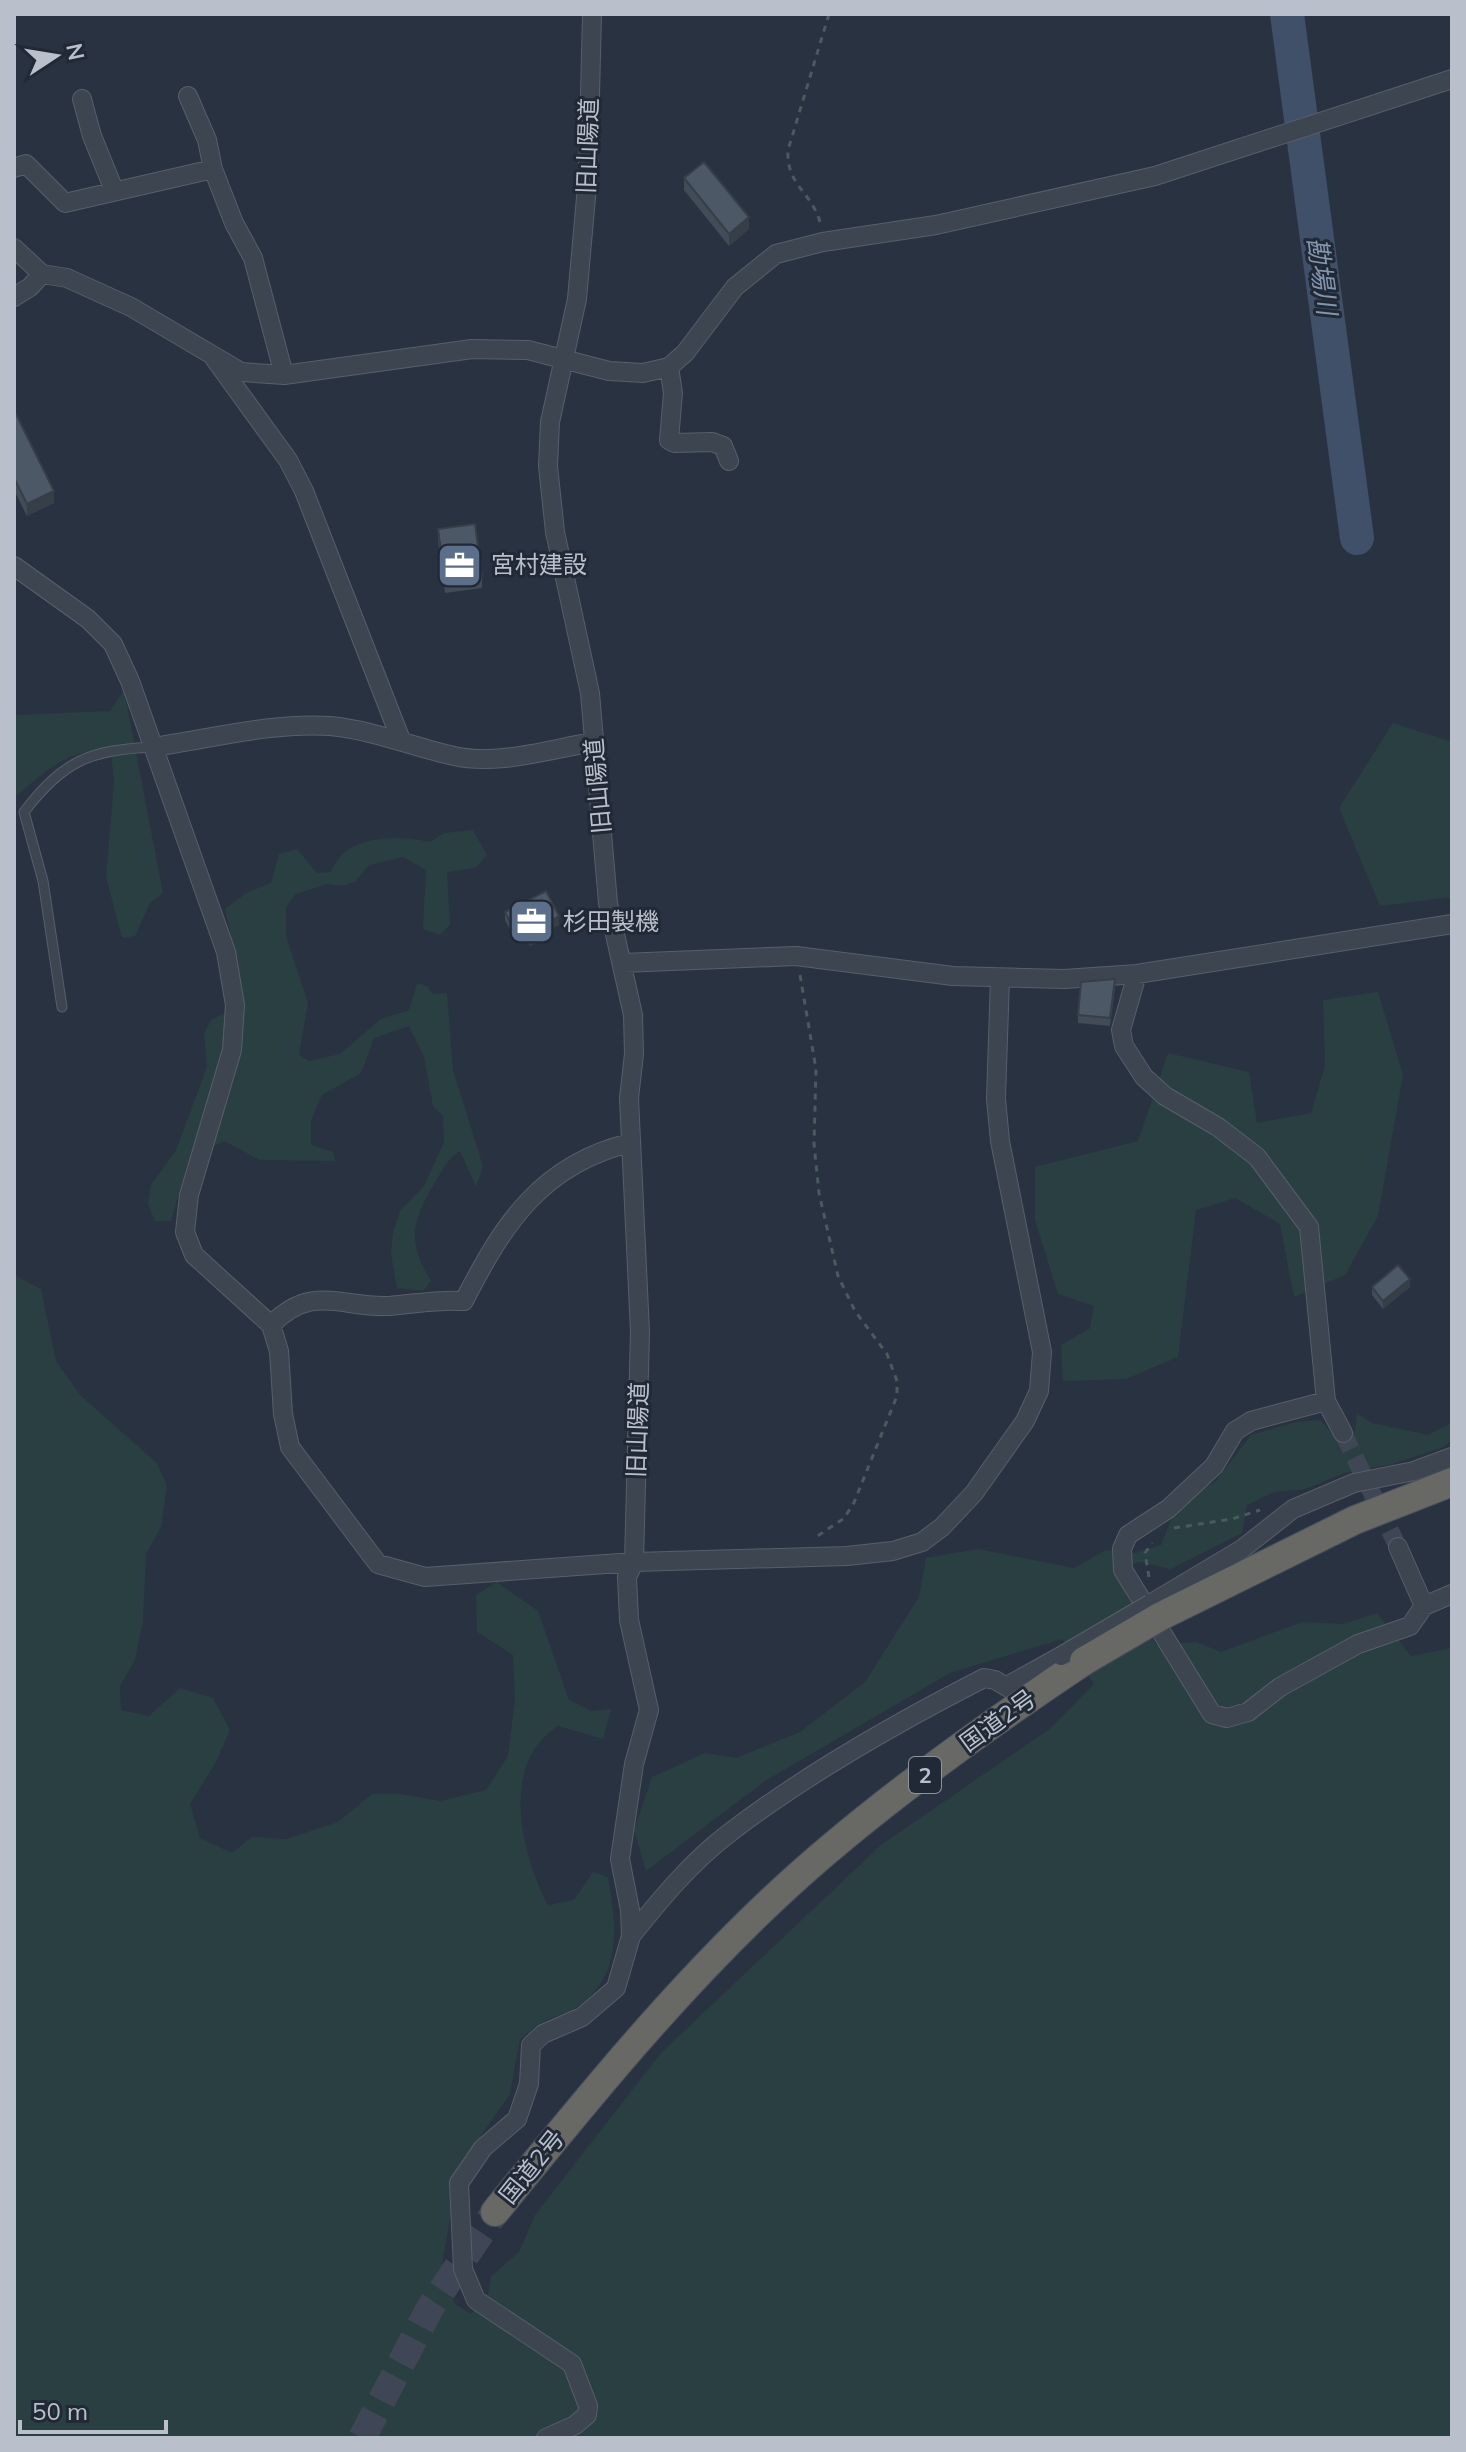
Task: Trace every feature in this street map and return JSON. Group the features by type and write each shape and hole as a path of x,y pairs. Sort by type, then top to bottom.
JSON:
{"highway":[{"name":"国道2号","path":"495,2212 611,2069 691,1981 773,1898 1017,1693 1073,1659 1150,1605 1452,1482"}],"street":[{"name":"旧山陽道","path":"592,14 588,175 577,299 550,422 548,466 555,532 590,693 608,903 633,1015 630,1143 640,1332 634,1562 627,1577 629,1620 649,1710 634,1764 620,1859 630,1910 631,1936"},
{"path":"14,248 42,274 67,278 131,307 241,372 284,375 472,349 528,350 609,371 643,373 669,367 685,353 735,287 776,254 823,242 936,225 1155,176 1452,79"},
{"path":"188,96 207,140 213,169 234,223 253,258 284,375"},
{"path":"82,99 92,136 114,190"},
{"path":"14,168 26,164 65,203 213,169"},
{"path":"14,297 30,287 42,274"},
{"path":"214,358 288,460 304,491 401,740"},
{"path":"669,367 673,393 669,440 674,443 712,442 723,446 729,461"},
{"path":"14,566 88,619 113,644 153,747 226,952 235,1005 232,1050 189,1195 185,1232 194,1255 271,1325 279,1351 283,1414 290,1447 378,1564 425,1577 634,1562 862,1555 922,1542 942,1527 974,1493 1025,1421 1039,1391 1042,1352 1000,1141 996,1099 1000,978"},
{"path":"153,747 302,725 332,726 401,740 456,757 491,759 594,742"},
{"path":"622,963 796,956 953,976 1064,979 1137,974 1452,924"},
{"path":"1137,974 1121,1030 1124,1046 1144,1077 1165,1096 1218,1127 1257,1157 1309,1227 1326,1401 1343,1433"},
{"path":"271,1325 299,1304 319,1299 385,1306 431,1299 464,1301 486,1257 538,1189 557,1172 587,1156 630,1143"},
{"path":"1326,1401 1251,1421 1235,1431 1214,1466 1168,1509 1128,1535 1122,1549 1123,1570 1150,1605 1212,1714 1227,1718 1248,1712 1280,1687 1358,1644 1410,1626 1424,1606 1452,1594"},
{"path":"1150,1605 1242,1549 1293,1509 1354,1483 1414,1471 1452,1457"},
{"path":"1398,1547 1424,1606"},
{"path":"546,2438 575,2425 587,2415 588,2406 572,2364 476,2300 463,2269 459,2183 483,2148 517,2119 529,2084 531,2045 543,2034 582,2017 616,1988 631,1936 670,1888 726,1835 816,1774 984,1678 1017,1693"}],"lane":[{"path":"62,1007 43,881 24,812 59,771 98,753 153,747"}],"path":[{"path":"823,242 813,204 787,169 788,150 829,14"},
{"path":"796,956 816,1069 814,1144 819,1193 838,1276 855,1311 887,1354 897,1381 897,1396 874,1462 853,1505 843,1519 799,1549 796,1557"},
{"path":"1167,1529 1232,1519 1276,1505 1286,1504 1293,1509"},
{"path":"1150,1605 1150,1572 1145,1553 1158,1535"}],"green space":[{"path":"124,690 163,893 150,903 135,936 122,938 106,877 114,781 111,752 96,751 70,757 14,798 14,715 110,711"},
{"path":"1393,723 1452,742 1452,897 1380,906 1339,808"},
{"path":"473,830 487,855 475,868 447,872 450,925 440,935 423,929 426,870 403,857 369,865 356,881 342,886 327,884 296,894 286,907 286,936 308,1003 299,1055 309,1061 340,1054 381,1019 409,1010 417,983 427,986 433,994 447,993 453,1070 483,1166 476,1187 460,1151 449,1160 428,1195 415,1231 418,1254 431,1281 423,1291 397,1288 391,1255 393,1233 400,1211 424,1186 444,1142 443,1116 433,1106 424,1057 409,1026 374,1038 361,1073 322,1095 311,1120 311,1145 333,1152 335,1161 260,1160 224,1141 189,1159 171,1221 155,1221 148,1204 151,1185 176,1150 207,1067 204,1033 212,1019 243,1007 240,976 225,909 246,893 271,883 279,854 297,849 317,873 330,872 344,853 365,842 398,838 430,842 444,833"},
{"path":"1378,992 1403,1075 1378,1216 1345,1275 1294,1297 1280,1224 1235,1198 1196,1210 1178,1357 1126,1379 1063,1381 1061,1345 1090,1328 1094,1306 1058,1294 1035,1220 1035,1167 1138,1141 1168,1053 1249,1072 1257,1123 1311,1113 1325,1066 1323,1000"},
{"path":"14,1275 41,1289 56,1361 80,1395 157,1463 167,1486 161,1527 146,1554 143,1621 135,1660 120,1686 121,1710 149,1716 180,1688 213,1698 230,1730 216,1762 190,1804 200,1838 232,1853 252,1837 287,1839 338,1822 372,1794 401,1794 440,1801 486,1790 508,1756 515,1700 513,1655 477,1632 476,1595 497,1582 538,1611 569,1700 591,1711 611,1709 603,1739 558,1726 540,1742 528,1763 522,1786 524,1836 538,1884 548,1905 574,1900 593,1872 608,1877 613,1914 613,1950 609,1967 590,1996 571,2011 542,2023 520,2039 510,2094 459,2167 441,2271 455,2304 471,2314 488,2295 491,2276 519,2252 535,2215 661,2053 881,1845 1051,1728 1094,1684 1062,1639 950,1673 765,1781 646,1871 634,1830 652,1777 705,1753 736,1758 800,1732 865,1682 919,1597 926,1558 978,1549 1074,1568 1106,1550 1134,1553 1161,1545 1172,1517 1190,1497 1216,1481 1251,1435 1296,1422 1320,1420 1337,1438 1355,1431 1357,1413 1372,1423 1428,1435 1452,1423 1452,1440 1444,1447 1389,1465 1344,1473 1306,1489 1274,1492 1247,1505 1242,1533 1171,1569 1139,1562 1119,1568 1127,1596 1156,1645 1196,1642 1221,1652 1302,1622 1343,1624 1377,1613 1411,1656 1452,1648 1452,2438 14,2438"}],"building":[{"path":"704,162 749,217 729,234 684,178"},
{"path":"14,410 54,491 27,504 14,478"},
{"name":"宮村建設","path":"475,524 482,576 445,581 438,529"},
{"name":"杉田製機","path":"546,891 559,916 550,921 552,927 530,938 525,929 516,933 505,912"},
{"path":"1115,979 1110,1018 1078,1015 1081,982"},
{"path":"1398,1265 1410,1279 1383,1301 1372,1287"}],"waterway":[{"name":"勘場川","path":"1287,14 1357,538"}],"tunnel":[{"path":"1343,1433 1398,1547"},
{"path":"362,2438 430,2308 495,2212"}],"place":[{"name":"宮村建設","path":"460,565"},
{"name":"杉田製機","path":"532,922"}]}
